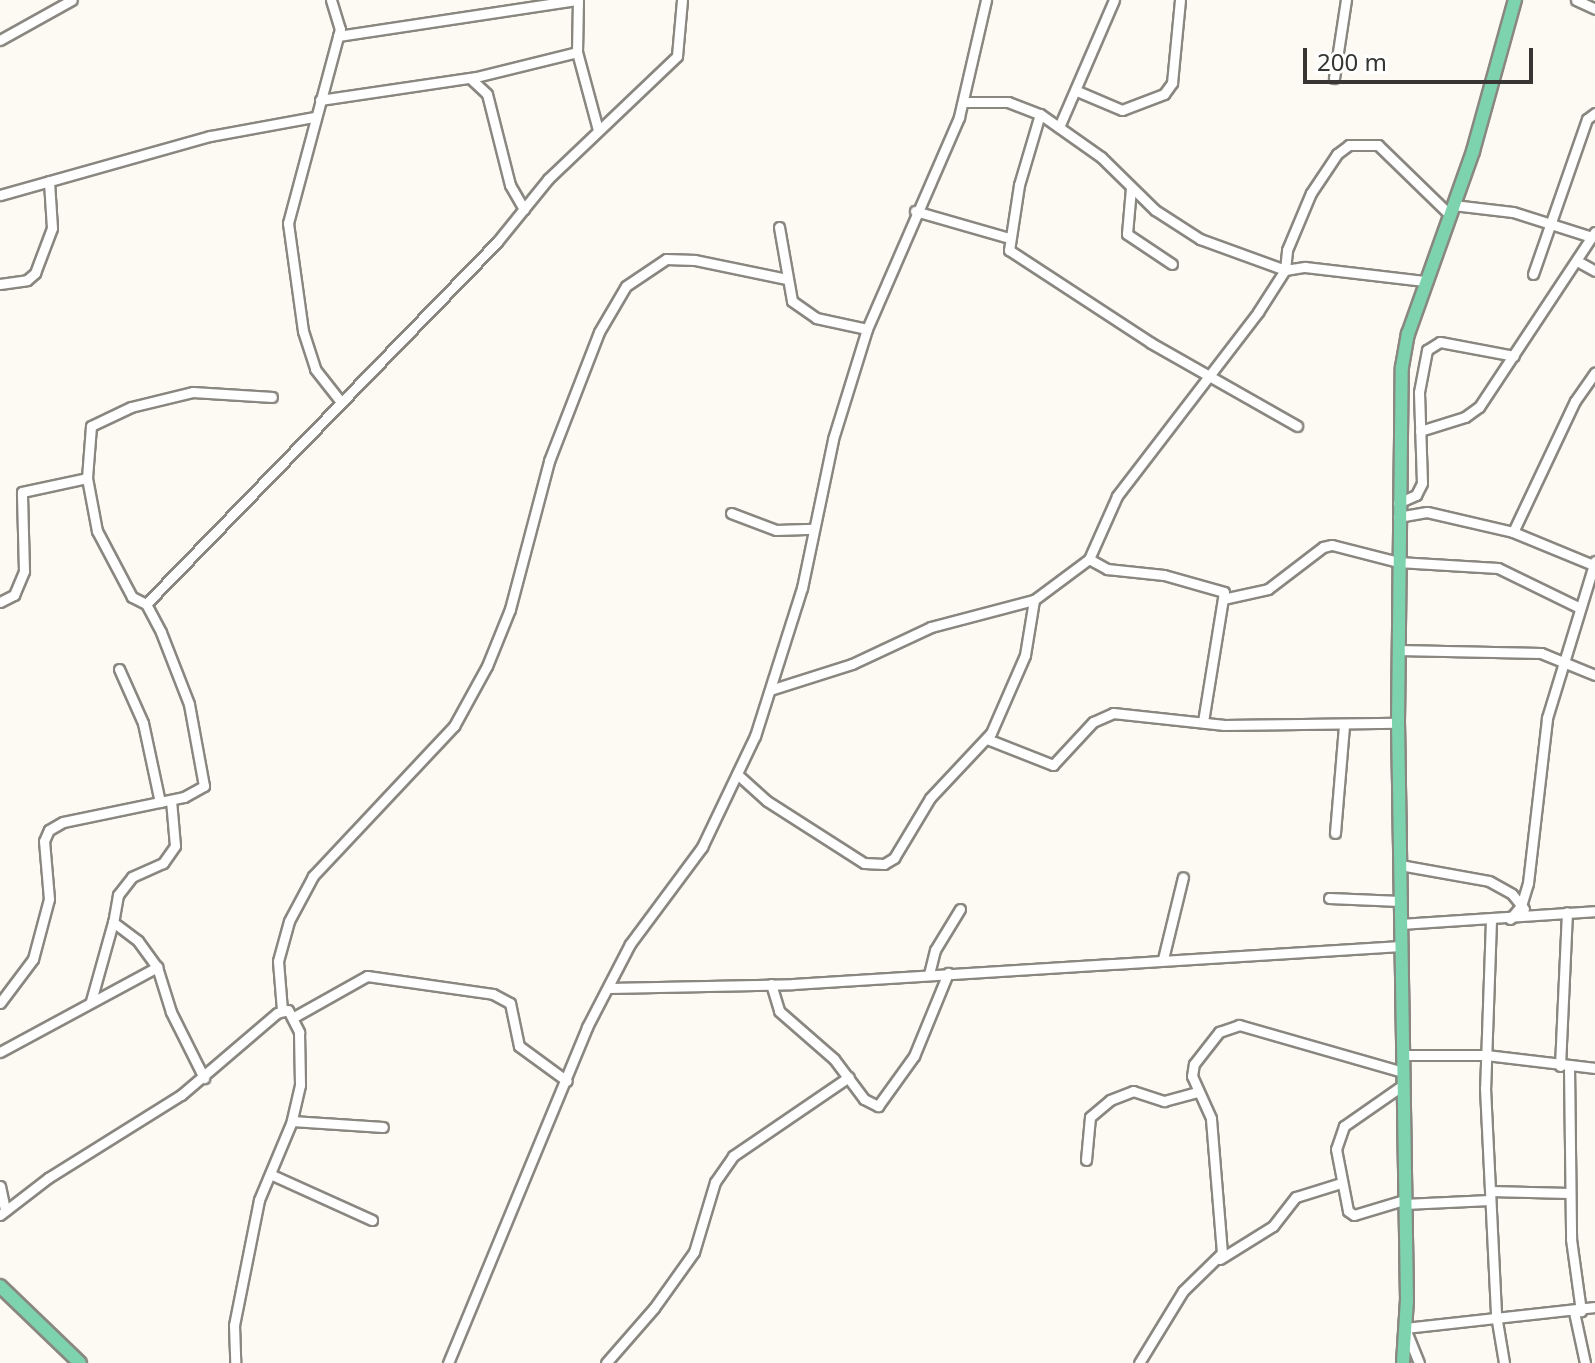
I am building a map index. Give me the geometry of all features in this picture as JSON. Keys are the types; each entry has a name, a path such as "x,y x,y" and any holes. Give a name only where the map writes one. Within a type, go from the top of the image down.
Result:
{"main road":[{"path":"1403,1363 1403,1055 1398,723 1398,503 1402,367 1424,281 1451,210 1515,0"},
{"path":"0,1286 80,1363"}],"street":[{"path":"0,40 72,0"},
{"path":"331,0 338,36 290,204 290,270 315,369 341,402"},
{"path":"338,36 577,0 577,52 598,130"},
{"path":"146,604 598,130 677,56 682,0"},
{"path":"448,1363 567,1081 630,944 702,847 737,774 770,690 814,529 833,439 867,329 964,102 962,91 986,0"},
{"path":"1059,127 1114,0"},
{"path":"1077,91 1122,110 1164,94 1172,83 1180,0"},
{"path":"1334,78 1346,0"},
{"path":"1576,0 1595,9"},
{"path":"320,100 470,78 577,52"},
{"path":"470,78 487,94 510,185 524,209"},
{"path":"964,102 1008,102 1040,114 1101,157 1131,188 1189,233 1285,270 1305,267 1424,281"},
{"path":"1533,274 1554,224 1587,119 1595,113"},
{"path":"1040,114 1009,238 1009,250 1151,343 1210,373 1297,426"},
{"path":"0,195 210,136 314,117"},
{"path":"770,690 852,664 931,627 1034,600 1089,559 1117,496 1285,270 1291,238 1311,193 1349,145 1378,145 1451,210 1513,212 1594,235 1579,262 1479,407 1465,417 1420,431"},
{"path":"0,284 27,280 35,273 52,228 49,181"},
{"path":"1131,188 1127,234 1172,264"},
{"path":"915,211 1009,238"},
{"path":"779,227 788,296 805,313 867,329"},
{"path":"282,1010 278,961 289,921 313,876 454,726 487,666 510,609 549,461 599,332 626,286 666,259 695,260 787,279"},
{"path":"1579,262 1595,271"},
{"path":"1398,503 1420,491 1423,357 1434,344 1514,356"},
{"path":"1513,532 1575,401 1595,372"},
{"path":"0,1003 33,959 49,899 44,841 49,830 63,822 165,801 201,790 204,780 189,704 146,604 132,597 106,550 87,478 88,433 102,419 193,392 272,397"},
{"path":"0,602 14,595 24,571 22,492 87,478"},
{"path":"1398,517 1427,512 1513,532 1594,563 1591,591 1580,608 1547,718 1521,906 1510,919"},
{"path":"731,513 776,530 814,529"},
{"path":"1223,599 1268,589 1323,547 1360,549 1398,562 1498,568 1580,608"},
{"path":"1089,559 1107,569 1219,588 1223,599 1203,722"},
{"path":"737,774 847,853 864,863 884,864 903,850 930,798 987,739 1025,655 1034,600"},
{"path":"1398,650 1507,649 1565,660 1595,675"},
{"path":"91,1001 118,895 132,877 163,863 175,846 143,723 119,669"},
{"path":"987,739 1053,765 1102,716 1344,726 1398,723"},
{"path":"1335,833 1344,726"},
{"path":"1400,865 1489,881 1529,915"},
{"path":"1163,959 1183,877"},
{"path":"1329,898 1400,901"},
{"path":"929,974 935,950 960,909"},
{"path":"1401,924 1595,911"},
{"path":"1567,912 1565,1066 1569,1193 1577,1311 1585,1363"},
{"path":"1491,920 1486,1055 1490,1195 1496,1315 1504,1363"},
{"path":"113,922 138,941 157,967 171,1012 204,1078"},
{"path":"609,988 771,984 1401,946"},
{"path":"0,1052 64,1021 91,1001 157,967"},
{"path":"771,984 779,1011 849,1077 864,1099 873,1105 883,1103 914,1056 948,973"},
{"path":"294,1017 367,976 493,994 510,1003 519,1046 567,1081"},
{"path":"282,1010 294,1017"},
{"path":"0,1186 3,1212 204,1078 282,1010"},
{"path":"235,1363 234,1325 259,1200 292,1121 300,1085 294,1017"},
{"path":"1217,1261 1222,1253 1215,1144 1211,1118 1198,1092 1194,1064 1219,1032 1239,1025 1403,1079"},
{"path":"1403,1055 1486,1055 1595,1068"},
{"path":"606,1363 694,1252 715,1182 733,1156 849,1077"},
{"path":"1403,1079 1344,1126 1336,1149 1348,1211 1354,1215 1404,1202 1569,1193"},
{"path":"1086,1160 1086,1126 1110,1100 1133,1091 1164,1101 1198,1092"},
{"path":"292,1121 383,1127"},
{"path":"270,1174 372,1220"},
{"path":"1139,1363 1183,1291 1217,1261 1273,1226 1296,1197 1341,1183"},
{"path":"1419,1363 1405,1328 1496,1315 1577,1311 1595,1307"}]}
